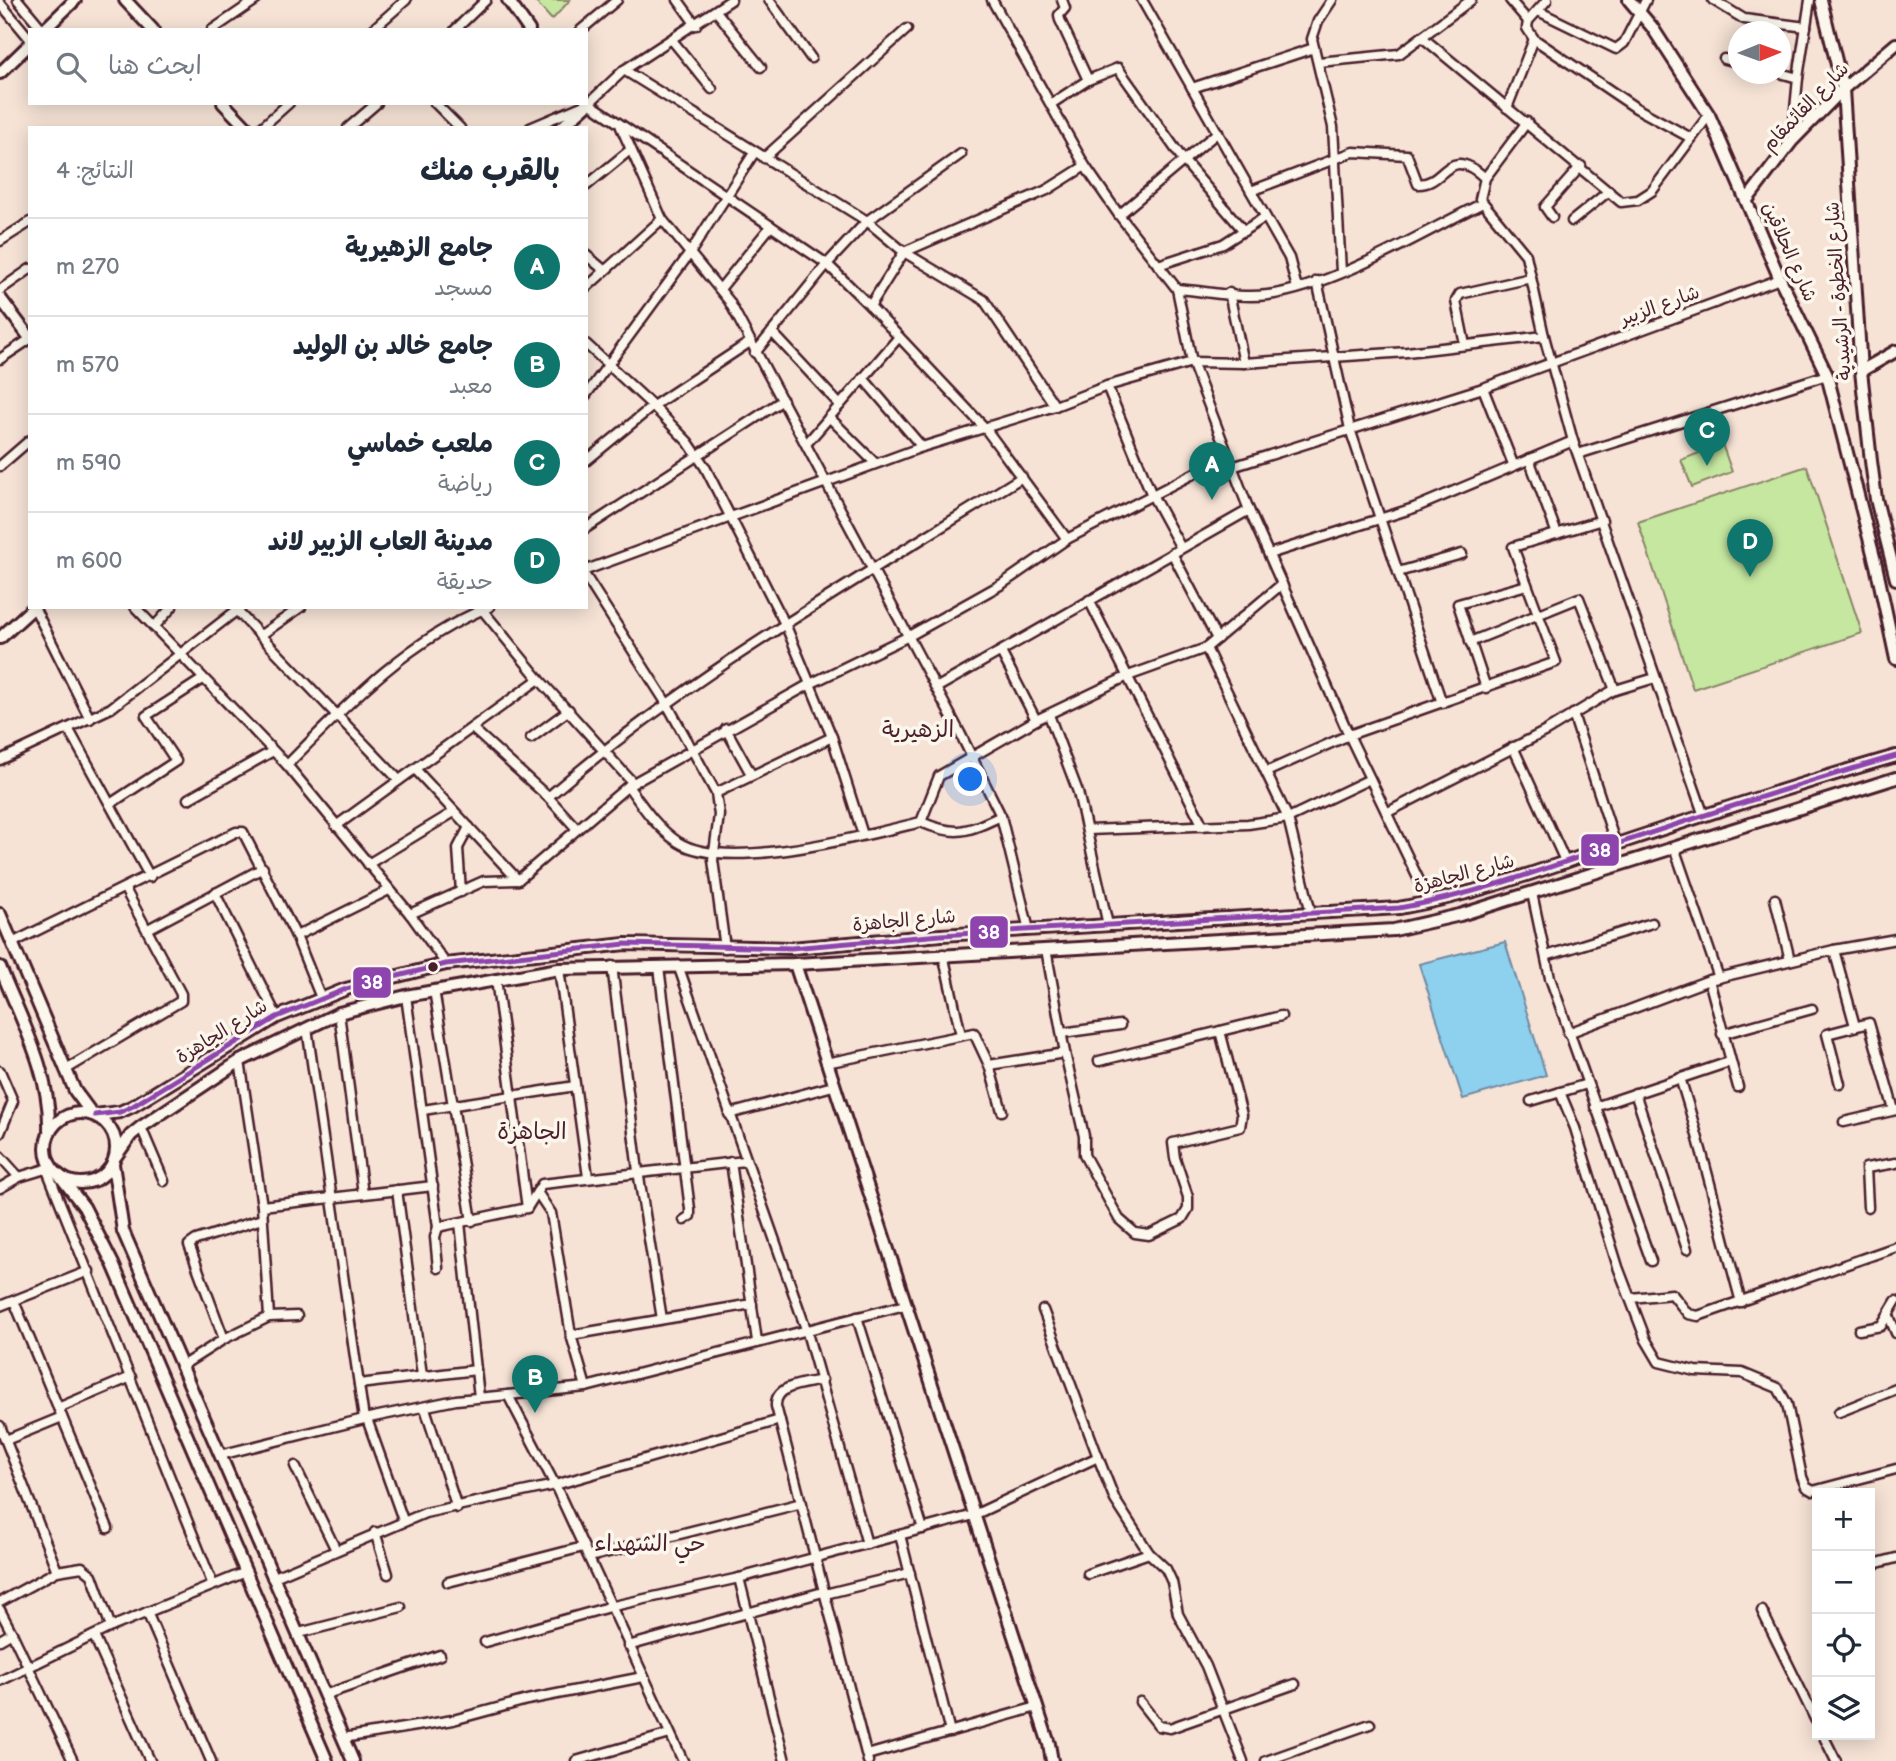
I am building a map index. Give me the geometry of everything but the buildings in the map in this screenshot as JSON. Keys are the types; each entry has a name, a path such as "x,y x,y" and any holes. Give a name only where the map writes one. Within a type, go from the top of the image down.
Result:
{"street":[{"path":"18,0 42,28"},
{"path":"46,28 75,0"},
{"path":"125,0 151,28"},
{"path":"215,28 256,0"},
{"path":"374,28 406,0"},
{"path":"457,28 486,0"},
{"path":"508,0 528,28"},
{"path":"583,28 617,0"},
{"path":"678,0 696,25"},
{"path":"731,0 624,70 588,101 621,127 726,194 827,264 985,428 1066,539"},
{"path":"769,0 811,58"},
{"path":"992,0 1085,166 1119,215 1177,289 1192,362 1232,467 1349,735 1430,903"},
{"path":"1062,0 1065,8 1059,15 1060,20 1088,80"},
{"path":"1142,0 1289,258 1297,288"},
{"path":"1332,0 1313,32 1314,48 1333,127 1341,272"},
{"path":"1319,62 1399,54 1471,0"},
{"path":"1510,0 1528,21"},
{"path":"1547,0 1528,21 1527,28 1534,39 1636,108 1691,138"},
{"name":"شارع الحلاقين","path":"1629,0 1709,115 1780,279 1827,374 1870,541 1896,659"},
{"path":"1538,10 1616,49 1624,43 1646,0"},
{"path":"1713,0 1744,19 1805,27"},
{"path":"1793,141 1798,78 1810,0"},
{"name":"شارع الخطوة - الرشيدية","path":"1821,0 1843,89 1861,371 1876,499 1894,560 1896,579"},
{"path":"0,3 28,39"},
{"path":"716,11 761,67"},
{"path":"764,158 907,29"},
{"path":"1422,37 1581,166 1621,202 1638,200 1652,191 1709,115"},
{"path":"1507,108 1534,39"},
{"path":"672,40 712,89"},
{"path":"0,73 28,44"},
{"name":"شارع القائمقام","path":"1747,200 1793,141 1843,89 1896,44"},
{"path":"1192,88 1314,48"},
{"path":"1724,59 1728,60"},
{"path":"1051,103 1088,80 1118,68 1184,160 1244,231"},
{"path":"624,70 867,221 904,252 984,300 1055,406"},
{"path":"1791,76 1798,78"},
{"path":"225,105 245,126"},
{"path":"263,126 287,105"},
{"path":"350,126 374,105"},
{"path":"437,105 458,126"},
{"path":"534,126 579,105"},
{"path":"563,126 584,105"},
{"path":"1481,204 1485,178 1527,122"},
{"path":"621,127 662,219 720,289 807,443 972,757 1001,816 1029,930"},
{"path":"1119,215 1218,132"},
{"path":"588,184 630,150"},
{"path":"1251,191 1333,157 1353,152 1406,155 1418,184 1423,184 1452,165 1471,166 1485,178"},
{"path":"588,392 690,253 754,153"},
{"path":"755,353 827,264 867,221 961,154"},
{"path":"870,306 904,252 1047,190 1085,166"},
{"path":"1552,216 1545,207 1581,166"},
{"path":"1572,221 1609,191"},
{"path":"1177,289 1267,295 1297,288 1341,272 1481,204"},
{"path":"1481,204 1520,245 1526,255 1550,362 1573,441 1704,816"},
{"path":"1157,265 1223,244 1265,217"},
{"path":"588,286 662,219"},
{"path":"0,241 28,223"},
{"path":"720,289 771,226"},
{"path":"588,257 604,270"},
{"path":"0,290 28,270"},
{"path":"1465,345 1456,300 1460,294 1531,278"},
{"name":"شارع الزبير","path":"1232,467 1483,388 1780,279"},
{"path":"1317,281 1350,429 1442,703"},
{"path":"1229,293 1244,363"},
{"path":"0,298 26,325"},
{"path":"772,332 840,405"},
{"path":"588,569 731,519 875,463 1055,406 1107,386 1192,362 1244,363 1544,336"},
{"path":"807,443 899,337"},
{"path":"0,359 28,340"},
{"path":"588,459 653,405 750,342"},
{"path":"588,346 653,405 697,455 786,625 832,737 863,835"},
{"path":"1861,371 1896,351"},
{"path":"1578,454 1827,374"},
{"path":"863,378 922,447"},
{"path":"1107,386 1151,493 1181,548"},
{"path":"1483,388 1513,464"},
{"path":"588,527 783,400"},
{"path":"829,417 875,463"},
{"path":"1269,554 1381,520 1573,441"},
{"path":"0,466 28,442"},
{"path":"410,914 484,881 518,880 630,785 726,729 909,636 1002,584 1066,539 1151,493 1228,456"},
{"path":"1529,459 1557,534"},
{"path":"548,797 604,749 667,704 786,625 1022,477"},
{"path":"936,688 1250,510"},
{"path":"1266,772 1349,735 1556,662 1513,547 1602,520"},
{"path":"1870,541 1885,536"},
{"path":"1172,553 1217,639"},
{"path":"1398,572 1462,554"},
{"path":"588,580 667,704 716,793 719,815 713,852 715,890 725,948"},
{"path":"920,822 939,776 1035,720 1128,676 1206,648 1282,584"},
{"path":"1486,688 1458,604 1527,585"},
{"path":"1470,642 1579,598 1615,690"},
{"path":"1089,600 1203,826"},
{"path":"0,638 32,609"},
{"path":"35,609 90,719"},
{"path":"137,609 287,765 410,914 446,964"},
{"path":"153,627 170,609"},
{"path":"0,760 69,730 111,708 239,609 399,780"},
{"path":"261,635 298,609"},
{"path":"287,765 338,713 429,635 482,609"},
{"path":"485,609 539,679 604,749 652,821 680,843 713,852 772,850 863,835 920,822 943,831 958,832 1001,816"},
{"path":"1206,648 1288,818 1311,913"},
{"path":"1001,652 1035,720"},
{"path":"1388,812 1573,715 1615,690 1655,678"},
{"path":"110,804 176,761 146,716 203,679"},
{"path":"336,826 539,679"},
{"path":"531,738 569,710"},
{"path":"1049,715 1079,792 1108,925"},
{"path":"1573,715 1616,845"},
{"path":"472,728 548,797 577,830"},
{"path":"726,729 751,774"},
{"path":"69,730 150,877"},
{"path":"716,793 832,737"},
{"path":"1513,747 1566,863"},
{"path":"188,799 273,751"},
{"name":"شارع الجاهزة","path":"94,1114 120,1112 174,1082 277,1017 321,998 346,989 446,964 625,944 790,948 940,935 1399,908 1430,903 1566,863 1800,783 1896,756"},
{"path":"415,769 518,880"},
{"name":"شارع الجاهزة","path":"114,1160 131,1135 141,1127 240,1061 339,1013 433,990 559,969 794,964 1394,930 1424,925 1532,893 1896,778"},
{"path":"1088,830 1203,826 1288,818 1370,779"},
{"path":"1800,783 1808,804"},
{"path":"368,864 454,812"},
{"path":"461,892 458,848 469,827"},
{"path":"12,943 150,877 236,832 243,832 296,936 321,998"},
{"path":"1674,847 1719,978"},
{"path":"148,929 263,868"},
{"path":"65,1070 181,1002 181,994 125,889"},
{"path":"296,936 389,890"},
{"path":"215,893 277,1017"},
{"path":"1532,893 1567,1033 1651,1261"},
{"path":"1775,899 1790,960"},
{"path":"0,914 75,1091 113,1132 123,1231 353,1761"},
{"path":"1546,956 1652,922"},
{"path":"940,935 961,1035"},
{"path":"1567,1033 1709,980 1835,950 1896,939"},
{"path":"1046,948 1065,1053 1084,1136 1084,1155 1119,1219 1135,1233 1149,1235 1182,1219 1188,1209 1188,1197 1173,1143 1240,1127 1242,1115 1220,1031"},
{"path":"1835,950 1854,1026"},
{"path":"537,954 540,972"},
{"path":"794,964 1037,1707 1052,1761"},
{"path":"612,966 638,1171 662,1319"},
{"path":"0,967 43,1075 49,1102 49,1168 213,1585"},
{"path":"659,967 690,1209 690,1216 684,1220"},
{"path":"679,968 745,1161 807,1329 867,1544"},
{"path":"559,969 588,1177"},
{"path":"496,979 527,1208"},
{"path":"1709,980 1729,1062 1738,1087"},
{"path":"346,989 355,1008"},
{"path":"433,990 472,1221"},
{"path":"406,996 424,1110 438,1227 435,1237 438,1268"},
{"path":"1722,1034 1812,1009"},
{"path":"339,1013 363,1194"},
{"path":"1099,1060 1281,1016"},
{"path":"1840,1084 1827,1034 1867,1023 1871,1026 1895,1110 1844,1122"},
{"path":"1062,1033 1120,1025"},
{"path":"307,1028 365,1419 403,1520"},
{"path":"826,1063 974,1033 989,1065 1002,1111"},
{"path":"989,1065 1065,1053"},
{"path":"240,1061 262,1206 269,1317"},
{"path":"1595,1107 1729,1062"},
{"path":"0,1070 13,1101 0,1133"},
{"path":"1680,1078 1705,1154 1718,1218 1741,1302"},
{"path":"174,1082 177,1093 185,1099"},
{"path":"1531,1101 1587,1084"},
{"path":"424,1110 575,1086"},
{"path":"729,1114 833,1086"},
{"path":"1560,1092 1646,1340 1659,1362 1695,1371 1742,1373 1778,1388 1787,1404 1806,1487 1812,1490"},
{"path":"1635,1093 1687,1249"},
{"path":"49,1133 56,1122 67,1115 94,1114"},
{"path":"141,1127 164,1181"},
{"path":"0,1156 19,1177"},
{"path":"49,1168 60,1176 83,1183 95,1181 114,1160"},
{"path":"438,1227 527,1208 542,1184 638,1171 745,1161"},
{"path":"731,1162 757,1341"},
{"path":"1868,1208 1866,1168 1896,1163"},
{"path":"0,1188 19,1177 49,1168"},
{"path":"60,1176 99,1232 327,1761"},
{"path":"262,1206 433,1186"},
{"path":"397,1190 422,1375"},
{"path":"537,1192 551,1213 571,1335 586,1387"},
{"path":"224,1339 189,1245 206,1236 262,1219"},
{"path":"460,1223 479,1397"},
{"path":"1632,1298 1672,1294 1688,1314 1698,1316 1896,1247"},
{"path":"0,1306 89,1271"},
{"path":"14,1301 108,1528"},
{"path":"1859,1330 1881,1326 1896,1301"},
{"path":"571,1335 752,1304"},
{"path":"219,1455 365,1419 479,1397 586,1387 905,1305"},
{"path":"1043,1310 1115,1500 1149,1553 1166,1569 1172,1582 1178,1614 1206,1666 1243,1761"},
{"path":"180,1367 224,1339 269,1317 297,1316"},
{"path":"1889,1316 1896,1333"},
{"path":"857,1317 923,1529"},
{"path":"359,1384 476,1370"},
{"path":"58,1408 131,1377"},
{"path":"822,1380 779,1393 776,1401 868,1758 950,1731 1037,1707"},
{"path":"1839,1412 1896,1389"},
{"path":"508,1395 555,1485 609,1607 683,1761"},
{"path":"425,1408 457,1508"},
{"path":"6,1440 62,1417"},
{"path":"272,1578 403,1520 555,1485 780,1420"},
{"path":"0,1426 57,1571"},
{"path":"485,1642 609,1607 739,1578 974,1515 1098,1457"},
{"path":"295,1466 336,1550"},
{"path":"1843,1488 1896,1469"},
{"path":"589,1558 802,1503"},
{"path":"375,1532 388,1574"},
{"path":"901,1535 950,1731"},
{"path":"448,1582 583,1547"},
{"path":"1088,1574 1149,1553"},
{"path":"1875,1564 1896,1558"},
{"path":"0,1602 57,1571 82,1567 92,1575 111,1627"},
{"path":"0,1681 111,1627 246,1572"},
{"path":"628,1646 824,1593 910,1573"},
{"path":"739,1578 785,1761"},
{"path":"299,1633 401,1607"},
{"path":"0,1610 29,1665 73,1761"},
{"path":"1762,1611 1812,1713"},
{"path":"147,1612 211,1761"},
{"path":"0,1640 12,1633"},
{"path":"94,1636 150,1761"},
{"path":"324,1695 440,1656"},
{"path":"344,1738 453,1720 527,1700 643,1677"},
{"path":"1140,1703 1159,1726 1165,1728 1295,1684"},
{"path":"308,1717 330,1710"},
{"path":"1266,1761 1370,1724"},
{"path":"576,1761 670,1734"},
{"path":"1826,1740 1836,1761"}],"green space":[{"path":"534,0 570,0 552,20"},
{"path":"1722,444 1732,472 1692,487 1681,460"},
{"path":"1807,466 1862,633 1693,689 1638,522"}],"water":[{"path":"1505,942 1546,1075 1463,1099 1419,964"}],"transit line":[{"name":"38","path":"95,1115 120,1112 133,1106 277,1017 346,989 446,964 625,944 791,948 941,935 1399,908 1455,896 1509,880 1896,756"}],"place":[{"name":"ملعب خماسي","path":"1707,466"},
{"name":"جامع الزهيرية","path":"1212,500"},
{"name":"مدينة العاب الزبير لاند","path":"1750,577"},
{"name":"جامع خالد بن الوليد","path":"535,1413"}],"district":[{"name":"الزهيرية","path":"918,730"},
{"name":"الجاهزة","path":"532,1132"},
{"name":"حي الشهداء","path":"650,1544"}]}
